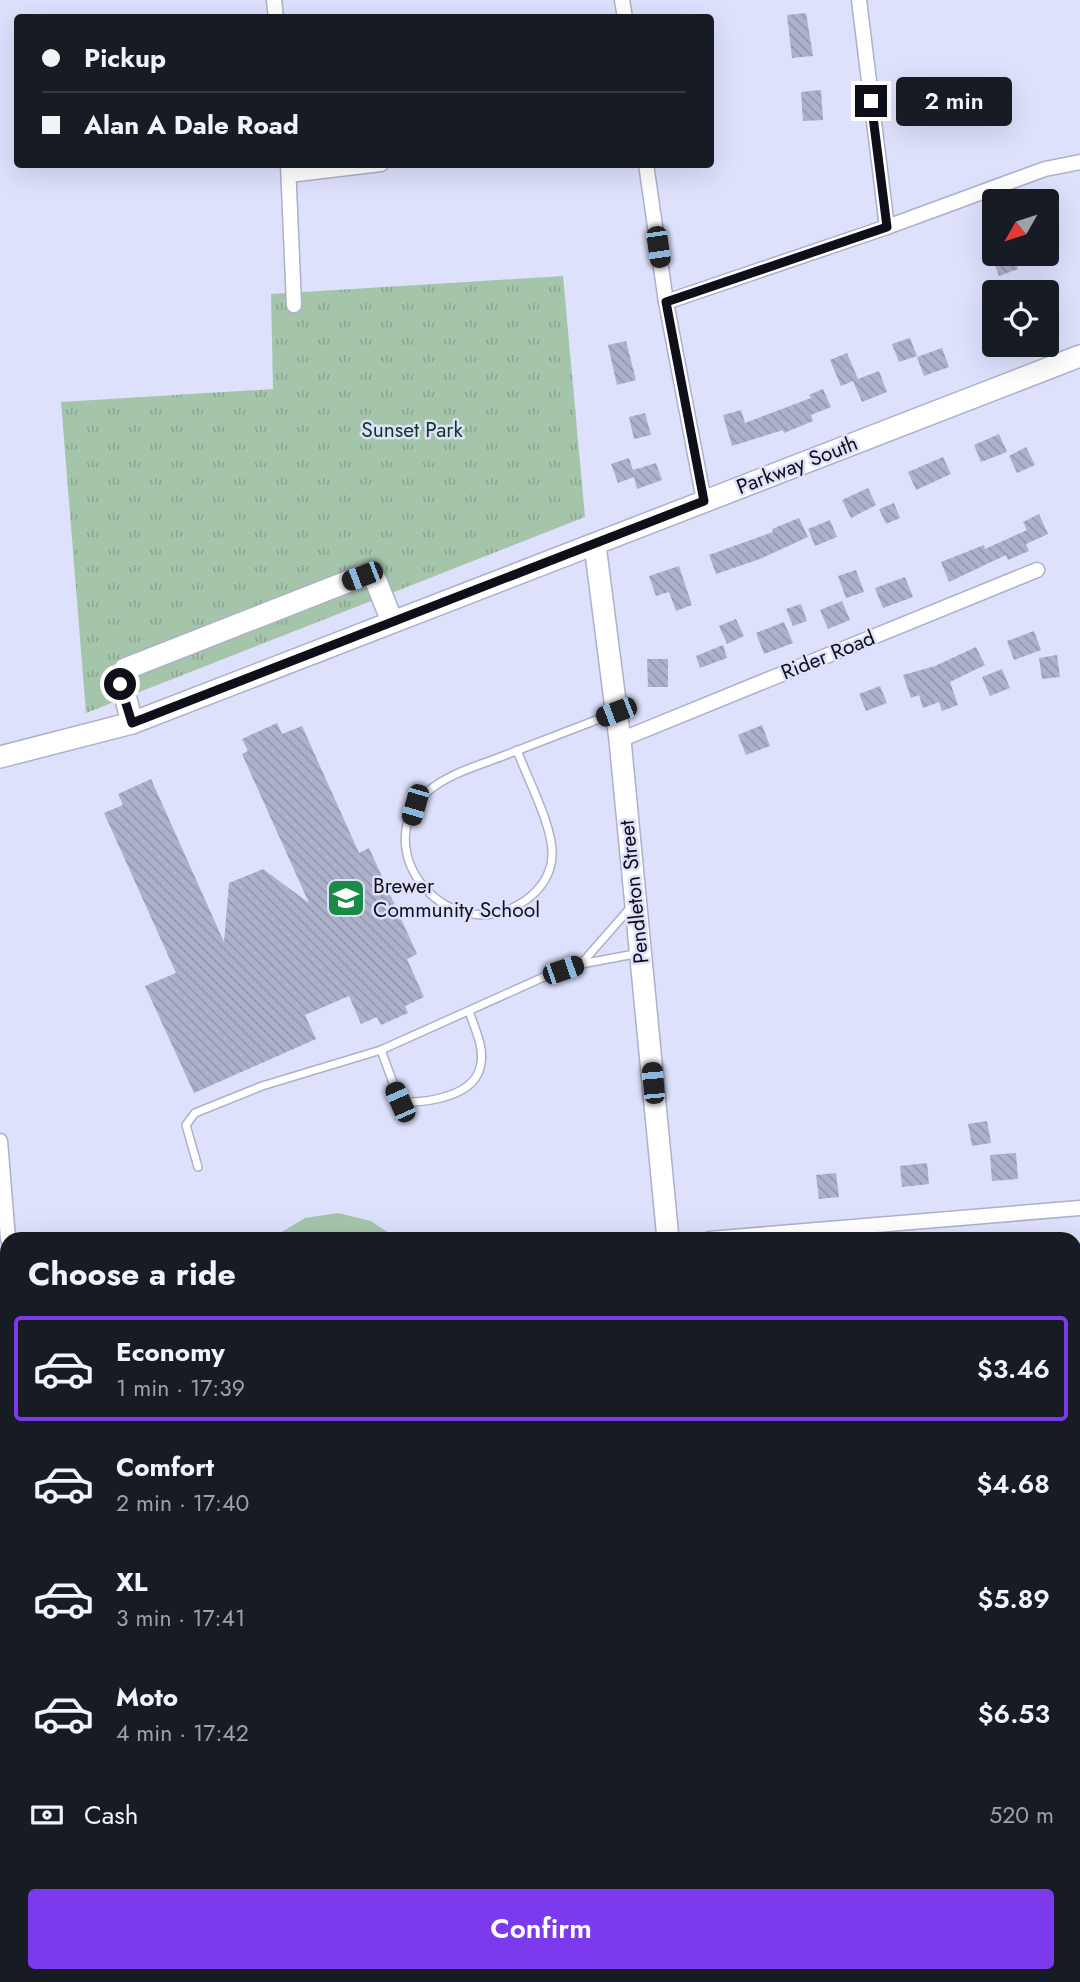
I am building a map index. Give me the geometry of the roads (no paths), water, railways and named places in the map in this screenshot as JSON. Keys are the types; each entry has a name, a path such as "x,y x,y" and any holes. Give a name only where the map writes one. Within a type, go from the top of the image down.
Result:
{"main road":[{"name":"Parkway South","path":"0,757 132,723 1080,356"},
{"name":"Pendleton Street","path":"595,545 620,740 667,1232"},
{"path":"132,723 120,675 125,669 370,575 376,581 392,621"}],"street":[{"path":"859,0 887,227"},
{"path":"666,302 887,227 1045,169 1080,162"},
{"path":"294,305 288,170 319,168"},
{"path":"647,168 666,302 704,501"},
{"name":"Rider Road","path":"620,740 1037,570"},
{"path":"0,1141 7,1232"},
{"path":"871,1232 1080,1212"}],"lane":[{"path":"517,750 550,837 553,853 550,871 541,886 514,908 486,915 464,913 447,907 422,884 406,856 405,844 415,805 438,784 458,773 517,750 616,712"},
{"path":"581,964 635,901"},
{"path":"198,1167 186,1125 195,1112 260,1087 381,1050 581,964 640,953"},
{"path":"381,1050 400,1102 420,1103 444,1097 469,1085 477,1077 482,1058 469,1011"}],"place":[{"name":"Brewer Community School","path":"346,898"}],"park label":[{"name":"Sunset Park","path":"412,430"}]}
